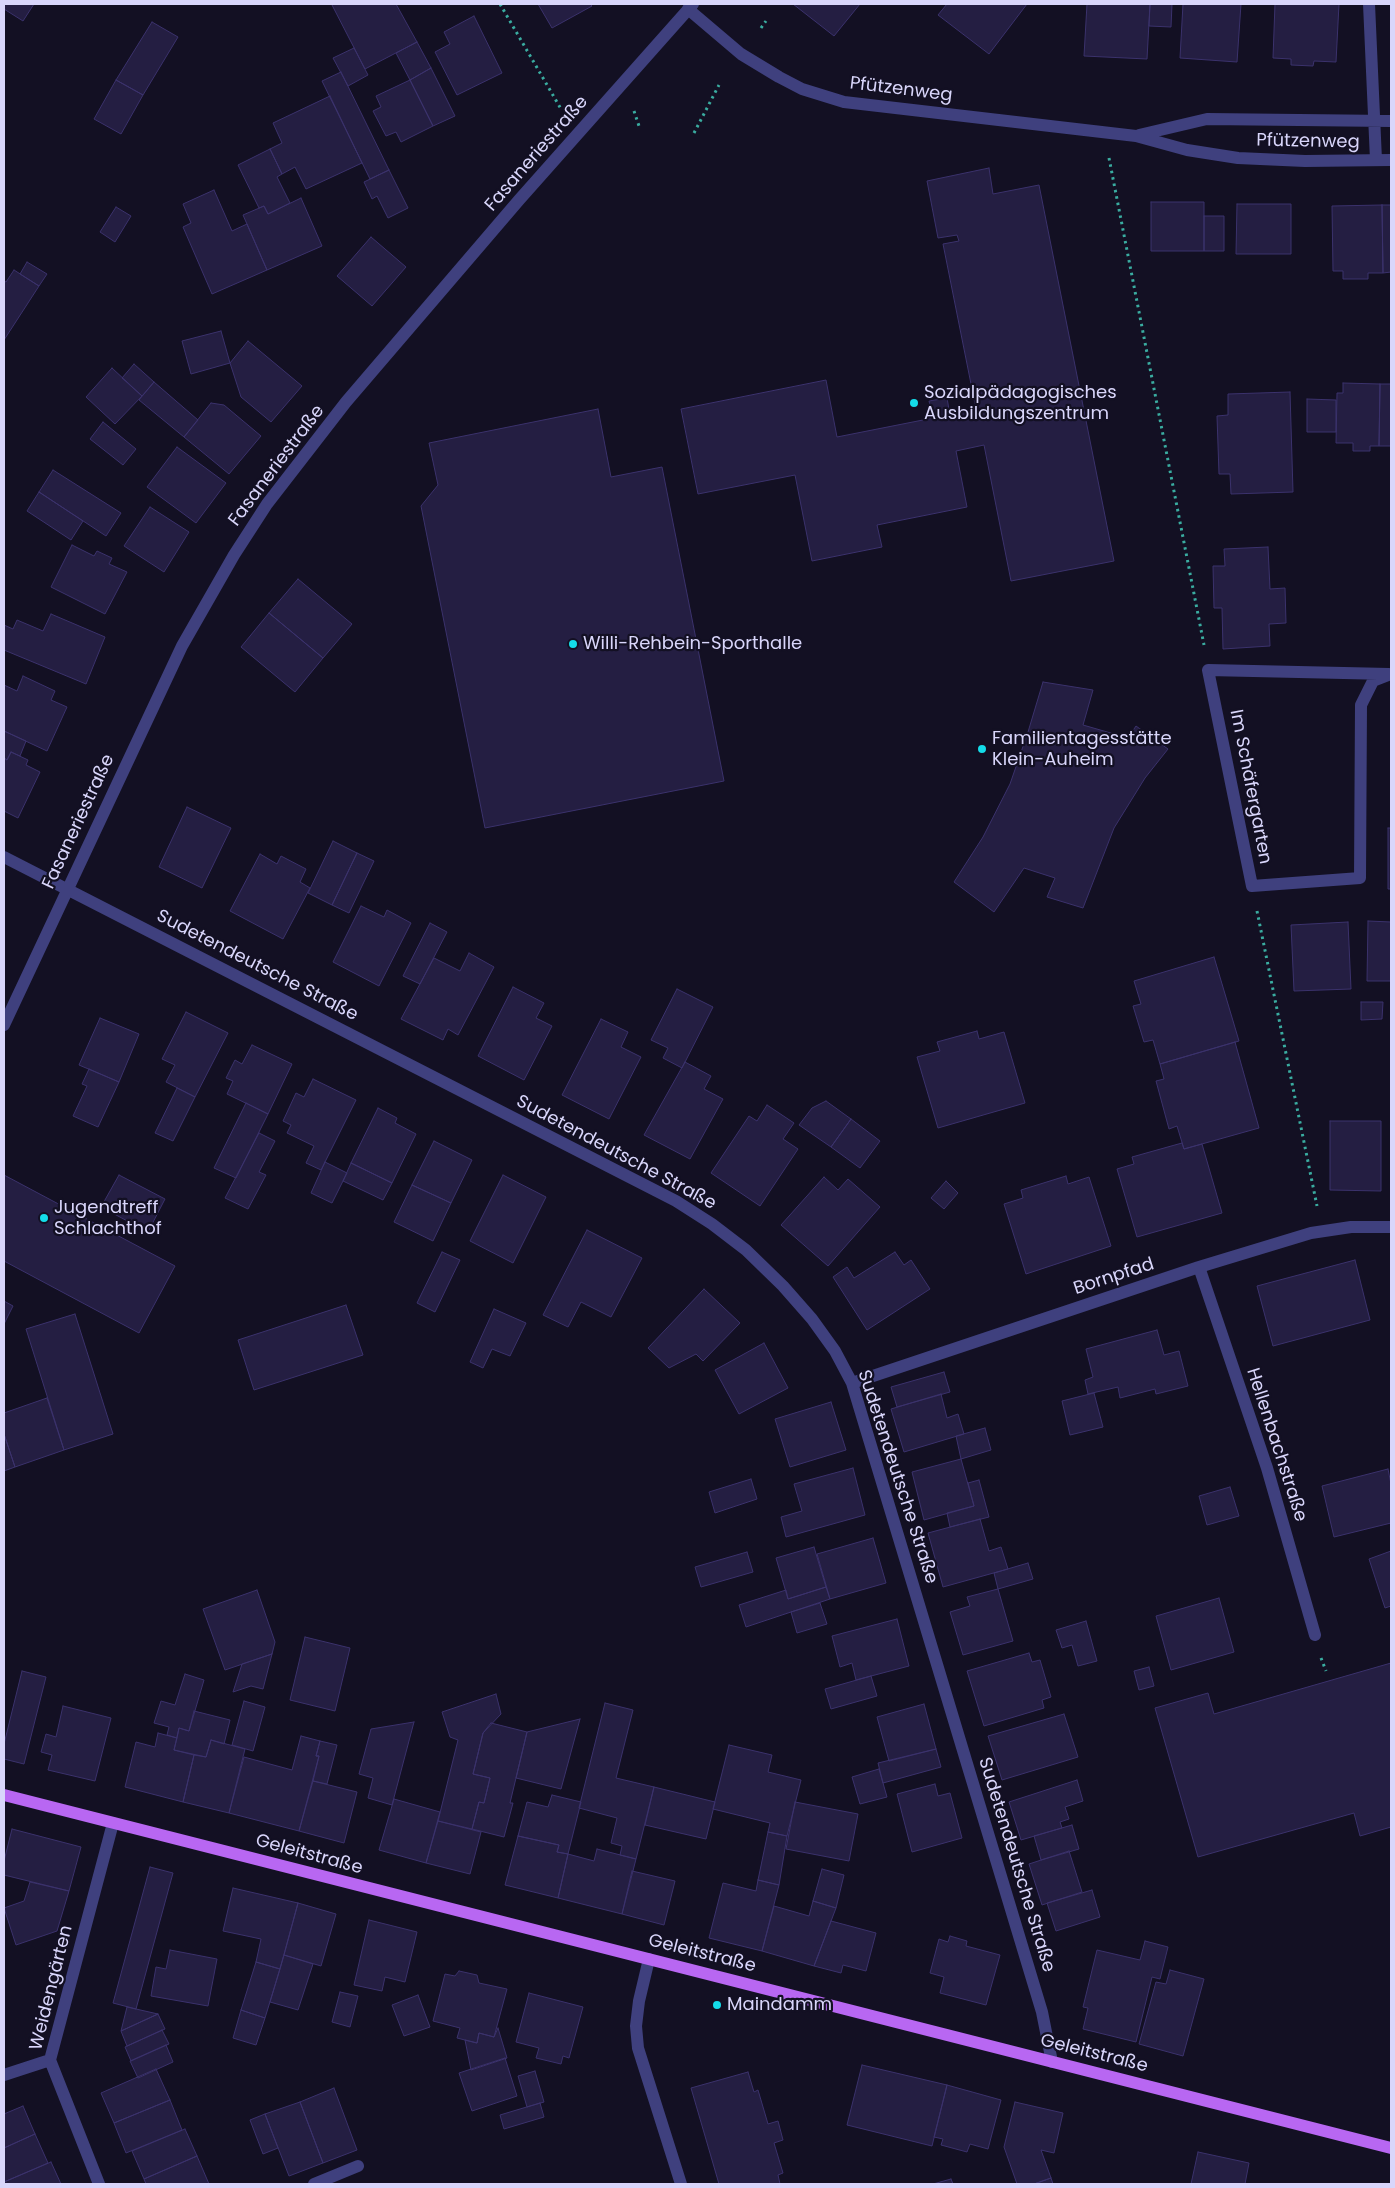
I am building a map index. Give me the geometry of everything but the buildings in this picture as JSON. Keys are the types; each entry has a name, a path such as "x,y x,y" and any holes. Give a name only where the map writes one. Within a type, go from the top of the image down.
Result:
{"main road":[{"name":"Geleitstraße","path":"4,1795 1391,2148"}],"street":[{"path":"1369,4 1376,160"},
{"name":"Pfützenweg","path":"690,7 741,54 802,89 844,102 1104,131 1136,136 1188,150 1238,158 1305,161 1391,160"},
{"name":"Fasaneriestraße","path":"4,1024 182,646 234,555 267,504 346,402 519,200 690,7"},
{"name":"Pfützenweg","path":"1136,136 1207,119 1391,121"},
{"name":"Im Schäfergarten","path":"1208,670 1390,674 1373,681 1360,705 1360,878 1252,886 1208,670"},
{"name":"Sudetendeutsche Straße","path":"4,858 676,1201 712,1224 746,1250 783,1286 812,1319 836,1351 852,1383 1042,2012 1052,2062"},
{"name":"Bornpfad","path":"852,1383 1199,1267 1322,1230 1350,1226 1391,1227"},
{"name":"Hellenbachstraße","path":"1199,1267 1267,1468 1314,1636"},
{"name":"Weidengärten","path":"100,2184 50,2060 113,1824"},
{"path":"649,1959 639,2001 636,2026 638,2048 681,2184"},
{"path":"4,2076 50,2060"},
{"path":"314,2184 358,2166"}],"path":[{"path":"500,4 561,108"},
{"path":"762,28 766,21"},
{"path":"694,133 720,85"},
{"path":"634,110 638,126"},
{"path":"1104,131 1208,670"},
{"path":"1252,886 1322,1230"}],"place":[{"name":"Sozialpädagogisches Ausbildungszentrum","path":"914,403"},
{"name":"Willi-Rehbein-Sporthalle","path":"573,644"},
{"name":"Familientagesstätte Klein-Auheim","path":"982,749"},
{"name":"Jugendtreff Schlachthof","path":"44,1218"},
{"name":"Maindamm","path":"717,2005"}]}
